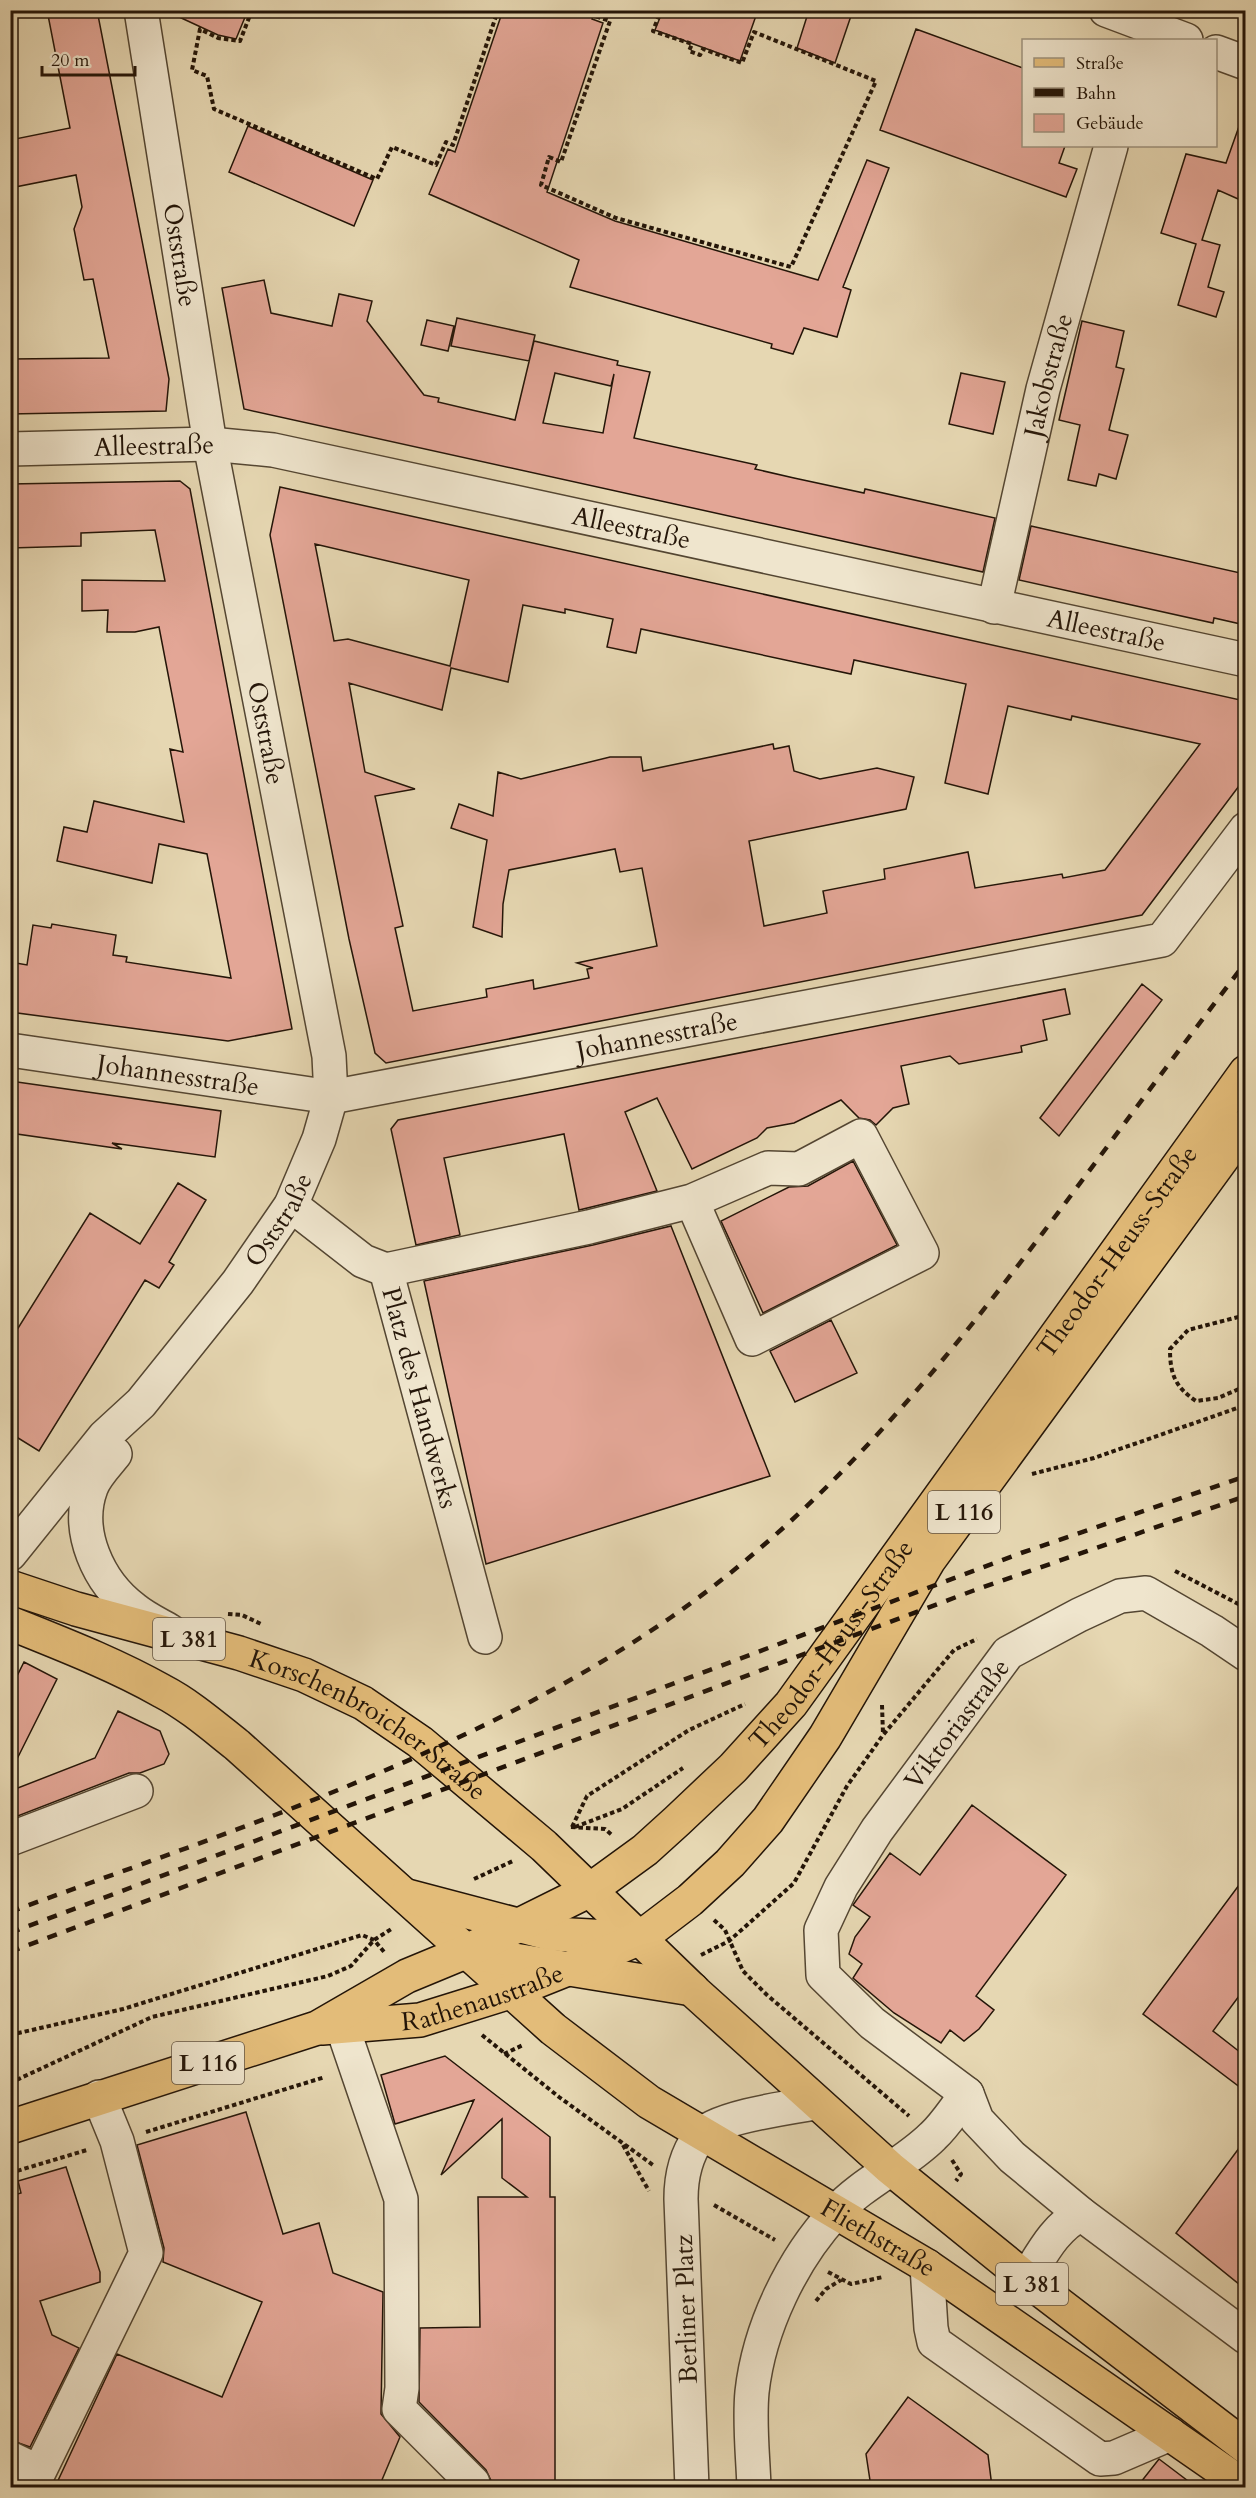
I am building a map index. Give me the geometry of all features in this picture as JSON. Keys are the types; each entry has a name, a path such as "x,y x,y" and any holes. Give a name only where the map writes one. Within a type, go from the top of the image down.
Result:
{"main road":[{"name":"Theodor-Heuss-Straße","path":"590,1890 645,1850 677,1821 733,1768 791,1704 1245,1072"},
{"name":"Theodor-Heuss-Straße","path":"640,1938 690,1900 730,1863 768,1820 825,1737 930,1560 1245,1126"},
{"name":"Korschenbroicher Straße","path":"10,1587 76,1609 239,1653 304,1675 363,1703 420,1742 544,1846 640,1938"},
{"name":"L 381","path":"10,1623 85,1654 163,1691 201,1717 237,1745 510,1992"},
{"name":"Rathenaustraße","path":"330,2028 407,1976 521,1926 590,1890"},
{"path":"401,1894 552,1934 640,1938"},
{"name":"Rathenaustraße","path":"10,2127 99,2097 330,2028 420,2019 510,1992 640,1938"},
{"name":"Fliethstraße","path":"640,1938 815,2103 890,2168 1026,2279 1245,2447"},
{"path":"465,1952 692,1989"},
{"name":"Fliethstraße","path":"510,1992 601,2067 649,2102 700,2135 836,2211 927,2266 1245,2487"}],"street":[{"name":"Oststraße","path":"10,1554 104,1437 141,1402 238,1282 291,1205 318,1138 331,1098 329,1056 210,444 141,10"},
{"path":"1106,10 1150,34 1180,39"},
{"path":"1217,53 1245,63"},
{"name":"Jakobstraße","path":"994,607 1043,389 1111,147"},
{"name":"Alleestraße","path":"10,449 210,444 273,450 1245,660"},
{"name":"Johannesstraße","path":"10,1050 331,1098 1162,940 1245,829"},
{"path":"386,1270 589,1227 692,1201 768,1168 800,1169 861,1136 922,1253 752,1339 692,1201"},
{"name":"Platz des Handwerks","path":"291,1205 363,1261 386,1270 484,1637"},
{"name":"Oststraße","path":"141,1402 120,1446 91,1486 84,1520 90,1548 105,1577 133,1608 176,1635"},
{"name":"Viktoriastraße","path":"967,2094 872,2023 824,1974 821,1930 841,1887 876,1830 1008,1653 1110,1601 1146,1593 1212,1630 1245,1654"},
{"path":"10,1839 136,1791"},
{"path":"330,2028 357,2067 401,2199 402,2388 399,2409 473,2483"},
{"path":"754,2487 752,2392 760,2353 772,2316 803,2256 836,2211 933,2136 967,2094 977,2120 1012,2157 1081,2214 1245,2337"},
{"path":"10,2458 39,2472 129,2300 146,2253 117,2141 99,2097"},
{"path":"700,2135 736,2119 815,2103"},
{"name":"Berliner Platz","path":"692,2487 681,2184 687,2158 700,2135"},
{"path":"1026,2279 1054,2234 1066,2222 1081,2214"},
{"path":"927,2266 934,2342 1100,2459 1114,2458 1170,2434"}],"path":[{"path":"252,10 240,41 218,38 200,29 192,70 207,75 214,109 377,179 392,147 436,165 446,142 453,145 498,10"},
{"path":"597,10 595,15 610,21 561,162 549,157 542,185 616,218 791,267 876,81 754,32 742,63 703,49 700,55 689,51 692,44 653,31 661,10"},
{"path":"1245,1315 1188,1330 1170,1349 1170,1373 1182,1392 1196,1401 1218,1398 1245,1386"},
{"path":"1040,1472 1094,1458 1245,1405"},
{"path":"572,1828 587,1796 689,1730 750,1702"},
{"path":"883,1735 847,1786 794,1883 729,1941 743,1971 767,1995 933,2136"},
{"path":"434,1902 462,1885 544,1846 572,1828 622,1809 686,1766"},
{"path":"10,2035 123,2009 362,1935 374,1940 351,1966 328,1976 152,2017 10,2083"},
{"path":"480,2034 623,2145 681,2184 841,2280 826,2289 812,2306"},
{"path":"10,2173 357,2067"}],"building":[{"path":"47,10 97,10 169,379 166,411 10,414 10,359 109,358 93,279 84,280 74,229 82,207 76,175 10,188 10,140 70,128"},
{"path":"164,10 248,10 236,39 218,35"},
{"path":"503,10 595,10 592,19 603,23 547,192 615,221 818,280 867,160 889,168 843,287 851,290 837,337 804,328 793,354 771,348 772,344 570,287 579,260 429,194 448,149 455,152"},
{"path":"663,10 758,10 740,61 655,30"},
{"path":"809,10 853,10 835,63 797,48"},
{"path":"916,29 1022,68 1022,147 1065,147 1059,163 1077,169 1066,197 880,130"},
{"path":"1242,118 1245,118 1245,202 1218,190 1202,240 1220,245 1208,287 1224,292 1216,317 1178,305 1196,244 1161,233 1186,154 1226,163"},
{"path":"248,126 373,180 354,226 229,172"},
{"path":"264,280 271,313 332,326 339,294 372,301 367,321 424,395 439,398 438,402 515,420 534,341 618,361 617,365 650,372 634,438 757,465 755,469 794,478 864,493 865,489 995,518 983,572 244,409 222,288","holes":["555,373 611,386 614,374 603,433 543,423"]},
{"path":"457,318 535,335 529,361 451,346"},
{"path":"427,320 454,326 448,351 421,345"},
{"path":"1082,321 1124,331 1116,367 1124,369 1109,430 1128,435 1116,479 1099,474 1096,486 1068,480 1080,425 1059,420"},
{"path":"961,373 1005,382 993,434 949,424"},
{"path":"180,481 190,489 292,1029 228,1041 10,1012 10,962 27,965 33,925 51,928 52,924 116,935 113,955 127,957 126,962 231,978 207,854 159,844 152,883 57,861 64,827 87,832 94,801 184,822 170,749 183,752 159,627 135,632 107,632 108,610 82,611 82,580 165,581 155,530 81,533 81,546 10,548 10,484"},
{"path":"280,487 1245,701 1245,778 1142,915 386,1063 375,1053 349,939 270,535","holes":["315,544 469,580 450,666 348,639 334,641","523,605 565,613 565,609 613,619 607,647 636,653 641,629 851,674 854,660 966,684 945,783 988,794 1008,706 1071,720 1072,716 1200,744 1105,870 1063,878 1062,874 975,888 968,852 884,869 885,879 823,891 827,913 764,926 749,841 906,809 914,777 877,768 820,779 794,771 789,746 774,749 773,744 643,771 641,757 610,757 521,779 498,772 493,816 459,804 451,828 487,840 473,927 502,937 503,904 509,870 615,849 620,872 642,868 657,946 577,963 593,968 587,969 589,978 534,989 533,980 486,989 487,997 413,1011 395,928 403,926 375,796 415,789 365,772 349,683 442,710 451,668 508,682"]},
{"path":"1031,526 1245,574 1245,625 1214,618 1213,623 1019,580"},
{"path":"1142,984 1162,1000 1059,1136 1040,1118"},
{"path":"1065,989 1070,1014 1043,1020 1047,1040 1021,1046 1022,1052 959,1064 950,1056 901,1066 909,1104 893,1108 876,1125 870,1120 859,1118 841,1100 794,1123 767,1128 757,1138 692,1169 657,1098 625,1112 657,1191 579,1210 564,1134 444,1158 460,1235 416,1245 391,1129 398,1120"},
{"path":"10,1081 221,1111 215,1157 112,1143 122,1149 10,1133"},
{"path":"853,1161 897,1245 763,1313 721,1221 789,1187 808,1186"},
{"path":"178,1183 206,1200 169,1262 174,1265 159,1288 145,1280 39,1451 10,1433 10,1341 90,1213 140,1244"},
{"path":"671,1226 770,1476 486,1564 424,1281"},
{"path":"831,1320 857,1373 795,1402 770,1351"},
{"path":"24,1662 57,1679 10,1773 10,1690"},
{"path":"118,1711 160,1731 169,1754 164,1764 140,1773 129,1773 10,1819 10,1791 95,1758"},
{"path":"972,1805 1066,1875 976,1996 994,2010 979,2029 964,2041 950,2030 941,2043 894,2013 853,1978 862,1964 849,1954 855,1937 870,1917 853,1905 890,1853 920,1875"},
{"path":"1245,1877 1245,1988 1213,2031 1245,2056 1245,2091 1143,2014"},
{"path":"445,2056 550,2137 550,2197 555,2197 555,2487 494,2487 486,2470 419,2402 420,2328 480,2327 478,2197 527,2197 502,2178 502,2119 441,2175 474,2100 395,2124 381,2075"},
{"path":"246,2112 283,2234 319,2223 333,2273 383,2292 381,2414 400,2437 379,2487 55,2487 117,2354 222,2397 262,2302 163,2262 164,2248 137,2145"},
{"path":"1245,2140 1245,2289 1176,2233"},
{"path":"66,2167 100,2272 100,2282 40,2301 52,2335 79,2348 30,2447 10,2440 10,2196 21,2193 18,2181"},
{"path":"908,2397 988,2455 992,2487 871,2487 866,2454"},
{"path":"1159,2459 1196,2487 1137,2487"}],"railway":[{"path":"10,1912 265,1819 433,1749 514,1710 593,1667 670,1618 729,1574 838,1476 936,1367 1028,1253 1246,962"},
{"path":"10,1933 1021,1553 1246,1476"},
{"path":"10,1952 975,1590 1246,1496"}]}
